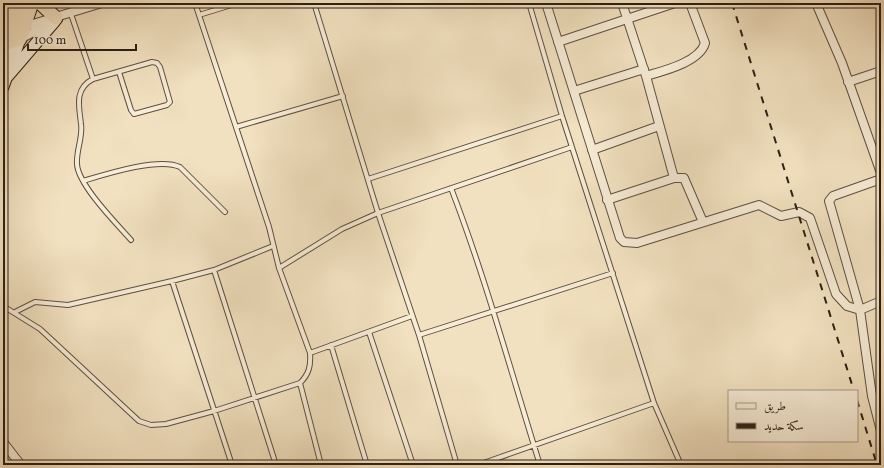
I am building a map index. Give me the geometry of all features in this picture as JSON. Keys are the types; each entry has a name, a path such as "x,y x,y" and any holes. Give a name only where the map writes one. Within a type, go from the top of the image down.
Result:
{"highway":[{"path":"10,34 20,3"},
{"path":"10,34 32,3"},
{"path":"40,3 62,17"}],"main road":[{"path":"5,82 62,17"},
{"path":"3,60 10,34"},
{"path":"5,82 10,34"}],"street":[{"path":"10,34 102,3"},
{"path":"546,3 607,200 620,238 624,242 637,243 759,205 781,216 798,212 810,218 836,294 847,306 860,310 881,301"},
{"path":"622,3 645,73 674,178"},
{"path":"558,42 627,19 666,4 675,3"},
{"path":"574,91 674,67 695,56 703,49 705,43 690,3"},
{"path":"816,3 848,82 881,173"},
{"path":"10,34 62,17"},
{"path":"848,82 881,71"},
{"path":"592,150 659,126"},
{"path":"607,200 674,178 684,178 703,222"},
{"path":"881,178 833,196 829,201 860,310 869,377 879,416 881,431"},
{"path":"3,442 21,465"}],"lane":[{"path":"3,306 15,312 40,329 139,421 151,425 166,424 214,411 300,383 307,376 311,361 310,353 279,268 269,227 195,3"},
{"path":"199,15 238,3"},
{"path":"314,3 378,213 419,335 457,465"},
{"path":"529,3 562,116 654,404 681,465"},
{"path":"62,17 93,79"},
{"path":"119,72 131,110 134,114 167,105 170,102 160,67 157,63 152,62 93,79 86,83 81,89 78,99 82,127 77,163 78,173 92,194 131,240"},
{"path":"236,127 343,96"},
{"path":"368,179 562,116"},
{"path":"279,268 342,229 378,213 572,148"},
{"path":"83,181 139,166 174,164 180,167 224,212"},
{"path":"451,188 474,249 494,309 540,465"},
{"path":"15,312 35,302 68,305 172,281 214,270 273,246"},
{"path":"214,270 276,465"},
{"path":"419,335 494,309 613,273"},
{"path":"172,281 232,465"},
{"path":"310,353 412,316"},
{"path":"370,332 413,465"},
{"path":"331,346 368,465"},
{"path":"300,383 321,465"},
{"path":"478,465 654,404"}],"railway":[{"path":"732,3 854,390"},
{"path":"858,403 877,465"}]}
